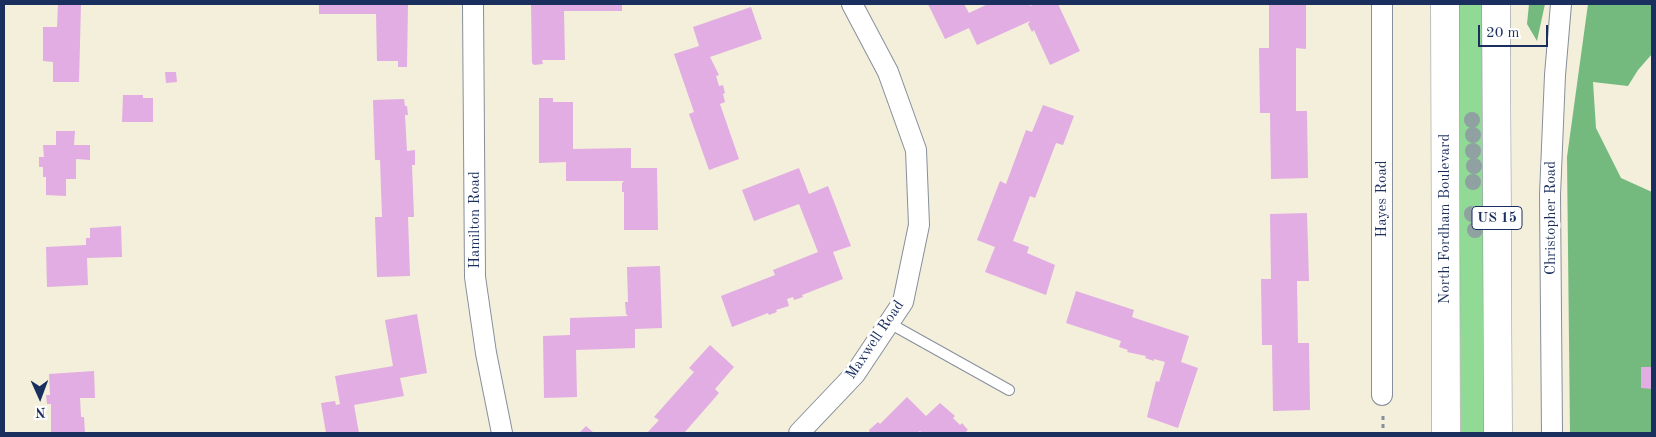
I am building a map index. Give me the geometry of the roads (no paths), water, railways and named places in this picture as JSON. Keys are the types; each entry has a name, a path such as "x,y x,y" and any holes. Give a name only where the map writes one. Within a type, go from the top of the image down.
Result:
{"highway":[{"name":"North Fordham Boulevard","path":"1445,4 1446,433"},
{"name":"US 15","path":"1496,4 1498,433"}],"street":[{"name":"Hamilton Road","path":"473,4 475,277 486,353 502,433"},
{"name":"Maxwell Road","path":"799,433 855,374 903,302 920,225 916,150 888,72 852,4"},
{"name":"Hayes Road","path":"1382,4 1382,395"},
{"name":"Christopher Road","path":"1552,433 1550,195 1555,75 1561,4"}],"lane":[{"path":"889,323 1008,390"}]}
